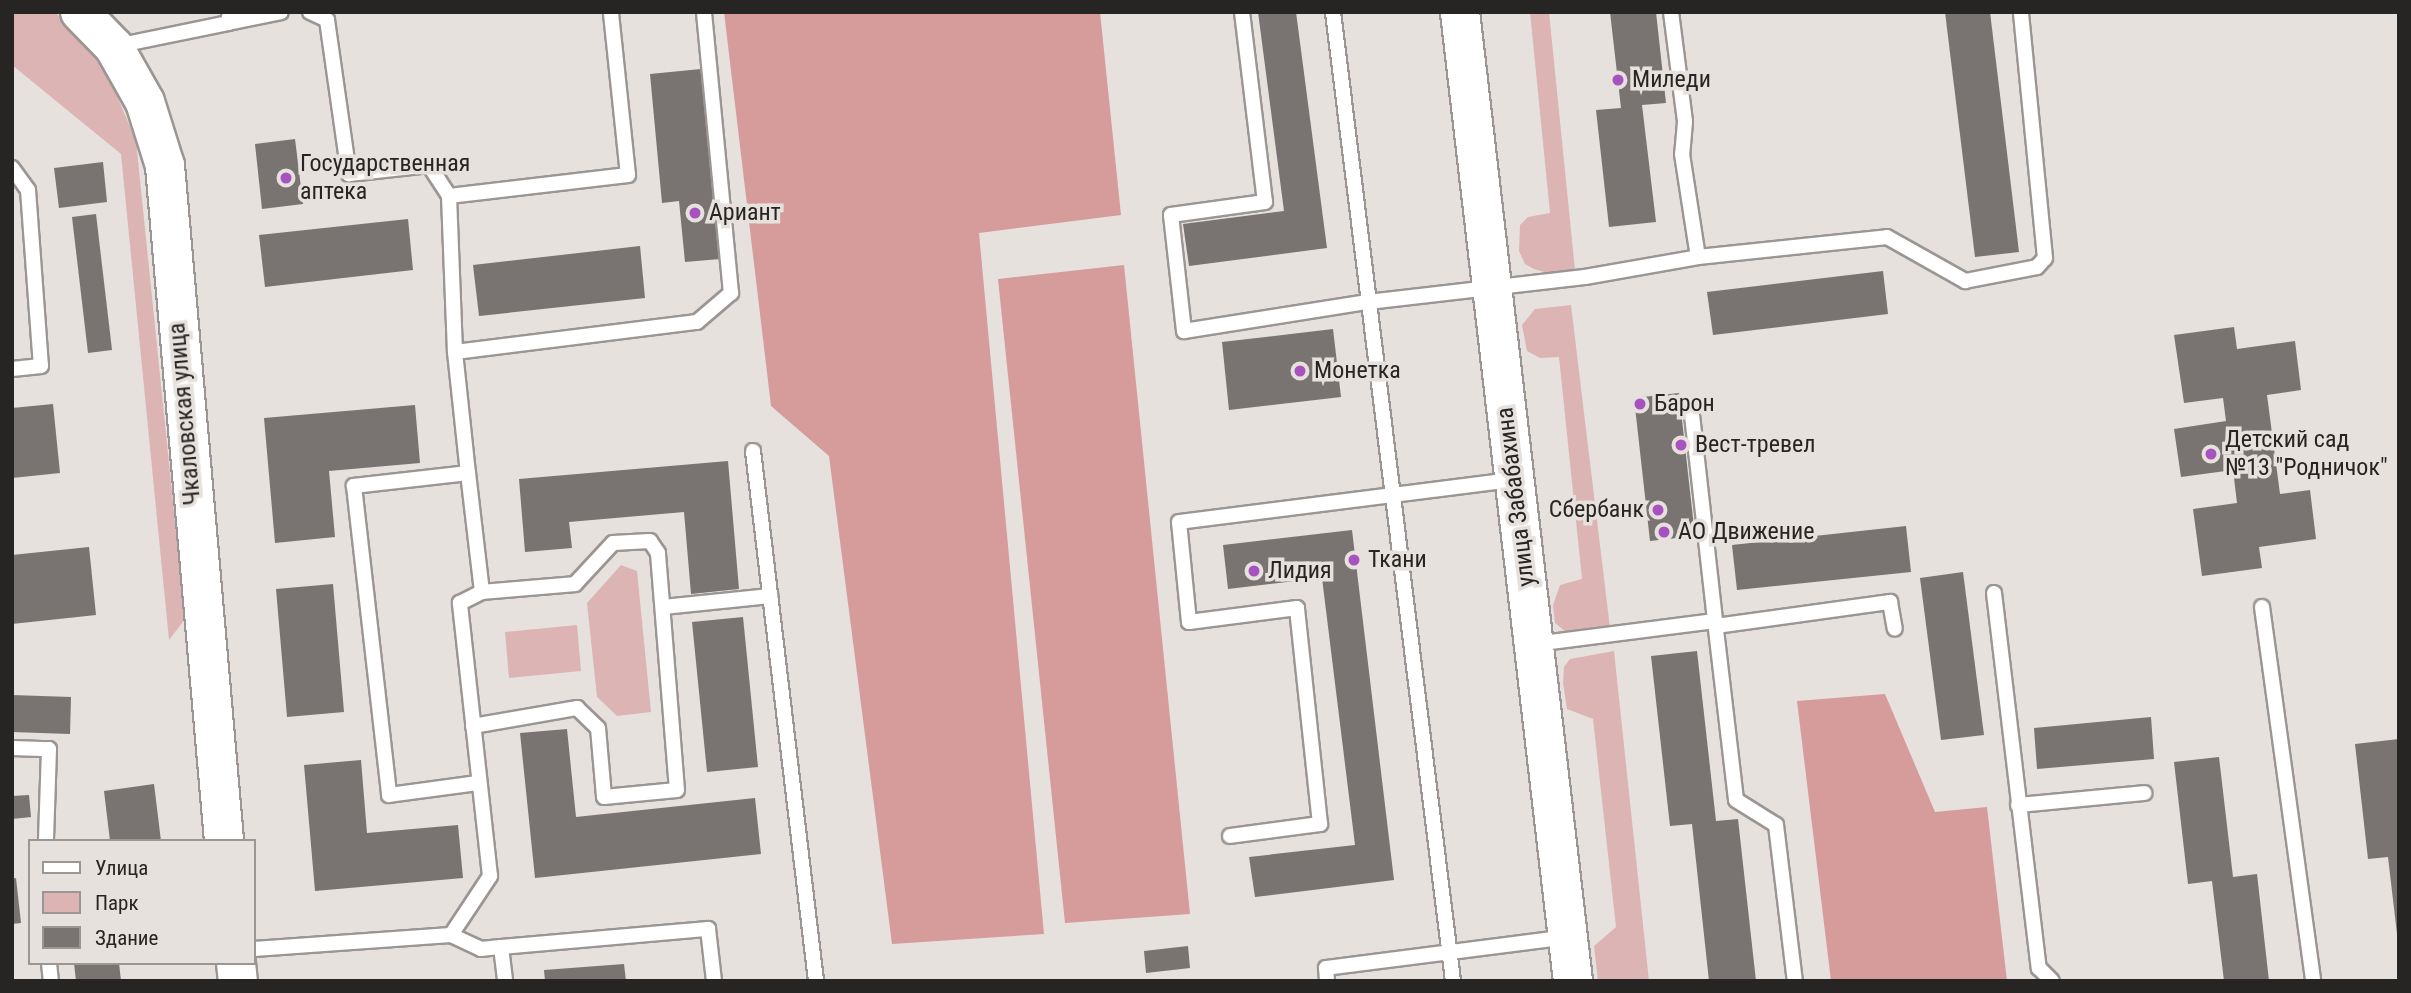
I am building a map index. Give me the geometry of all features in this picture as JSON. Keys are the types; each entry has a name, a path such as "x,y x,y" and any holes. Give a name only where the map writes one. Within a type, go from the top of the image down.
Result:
{"street":[{"name":"Чкаловская улица","path":"80,12 114,47 145,102 165,166 224,839"},
{"name":"улица Забабахина","path":"1460,12 1573,981"}],"lane":[{"path":"114,47 229,17 281,12"},
{"path":"310,12 327,20 349,174 429,165 449,196 454,352 482,592"},
{"path":"449,196 628,175 611,12"},
{"path":"454,352 697,322 731,293 704,12"},
{"path":"1242,12 1265,202 1171,215 1184,331 1368,302 1491,289 1698,257 1887,237 1965,281 2037,267 2045,258 2021,12"},
{"path":"1333,12 1453,981"},
{"path":"1671,12 1685,122 1682,154 1698,257"},
{"path":"12,168 28,190 41,366 12,369"},
{"path":"12,191 28,190"},
{"path":"1691,406 1736,800 1776,825 1795,981"},
{"path":"753,451 816,981"},
{"path":"468,473 354,486 389,795 478,783"},
{"path":"1230,836 1320,824 1297,608 1189,622 1179,522 1513,480"},
{"path":"451,936 490,876 478,783 460,603 482,592 575,583 613,543 650,541 658,553 677,790 604,797 598,728 577,708 473,726"},
{"path":"1994,593 2039,968 2052,981"},
{"path":"663,607 770,596"},
{"path":"1533,644 1890,602 1895,629"},
{"path":"2262,607 2266,659 2284,739 2313,981"},
{"path":"12,748 49,749 46,839"},
{"path":"2018,805 2144,793"},
{"path":"256,949 451,936 481,949 708,929 714,981"},
{"path":"1327,981 1326,968 1568,937"},
{"path":"501,947 505,981"}],"green space":[{"path":"12,12 55,12 80,36 107,72 136,141 185,619 169,640 121,154 12,65"},
{"path":"1530,12 1549,12 1575,270 1548,273 1534,269 1525,264 1519,251 1520,225 1528,217 1550,213"},
{"path":"1571,305 1610,628 1581,632 1566,632 1555,623 1553,605 1560,585 1582,579 1559,357 1540,358 1527,351 1522,325 1535,309"},
{"path":"621,565 637,571 651,712 617,716 597,697 587,603"},
{"path":"577,625 581,671 509,678 505,632"},
{"path":"1614,651 1649,981 1598,981 1594,946 1616,927 1593,719 1567,709 1563,683 1564,667 1570,659"}],"shaded area":[{"path":"724,12 1100,12 1121,215 979,233 1044,934 892,944 829,456 771,406"},
{"path":"1124,265 1190,914 1065,923 998,279"},
{"path":"1885,694 1935,812 1987,807 2007,981 1831,981 1797,701"}],"building":[{"path":"1258,12 1296,12 1327,248 1189,266 1183,224 1284,211"},
{"path":"1610,12 1656,12 1666,103 1642,105 1656,222 1609,227 1596,110 1621,108"},
{"path":"1945,12 1990,12 2019,252 1975,257"},
{"path":"701,69 720,259 685,262 679,201 662,203 650,74"},
{"path":"295,139 303,204 262,209 255,144"},
{"path":"103,162 107,202 59,208 54,168"},
{"path":"96,214 112,350 88,353 72,217"},
{"path":"408,219 413,270 265,287 259,235"},
{"path":"640,246 645,298 479,316 473,265"},
{"path":"1883,271 1888,314 1713,335 1707,292"},
{"path":"2234,327 2237,349 2295,341 2301,390 2267,395 2280,494 2310,490 2316,539 2259,547 2262,568 2202,576 2193,509 2237,503 2233,470 2181,477 2174,429 2226,421 2223,398 2184,403 2174,335"},
{"path":"1333,329 1341,397 1229,410 1222,342"},
{"path":"1679,393 1695,536 1650,541 1634,398"},
{"path":"53,404 60,473 12,478 12,408"},
{"path":"415,405 420,463 329,471 335,537 275,543 264,418"},
{"path":"728,461 739,589 691,594 684,512 569,522 572,548 525,552 519,479"},
{"path":"1906,526 1911,572 1737,590 1732,545"},
{"path":"1352,530 1394,880 1255,897 1249,857 1355,845 1322,578 1228,589 1223,545"},
{"path":"89,547 96,615 12,624 12,555"},
{"path":"1963,572 1984,735 1941,740 1920,578"},
{"path":"333,584 344,712 287,717 276,589"},
{"path":"743,617 758,767 707,772 692,622"},
{"path":"1697,651 1716,821 1738,819 1756,981 1709,981 1692,824 1670,826 1651,656"},
{"path":"12,695 71,697 70,734 12,732"},
{"path":"2151,717 2154,759 2037,769 2034,728"},
{"path":"567,729 576,817 755,798 761,854 535,878 520,733"},
{"path":"2399,739 2397,934 2388,857 2368,859 2355,744"},
{"path":"2219,757 2233,877 2257,874 2269,981 2224,981 2212,881 2188,884 2174,762"},
{"path":"361,760 367,833 458,825 463,878 315,891 304,765"},
{"path":"154,784 161,839 110,839 104,791"},
{"path":"29,795 31,817 12,819 12,796"},
{"path":"16,878 21,923 12,924 12,879"},
{"path":"1188,946 1190,968 1146,973 1144,951"},
{"path":"624,964 626,981 545,981 544,970"},
{"path":"74,965 119,965 121,981 76,981"}],"place":[{"name":"Миледи","path":"1618,80"},
{"name":"Государственная аптека","path":"286,178"},
{"name":"Ариант","path":"695,213"},
{"name":"Монетка","path":"1300,371"},
{"name":"Барон","path":"1640,404"},
{"name":"Вест-тревел","path":"1681,445"},
{"name":"Детский сад №13 \"Родничок\"","path":"2211,454"},
{"name":"Сбербанк","path":"1658,510"},
{"name":"АО Движение","path":"1664,532"},
{"name":"Ткани","path":"1354,560"},
{"name":"Лидия","path":"1254,571"}]}
